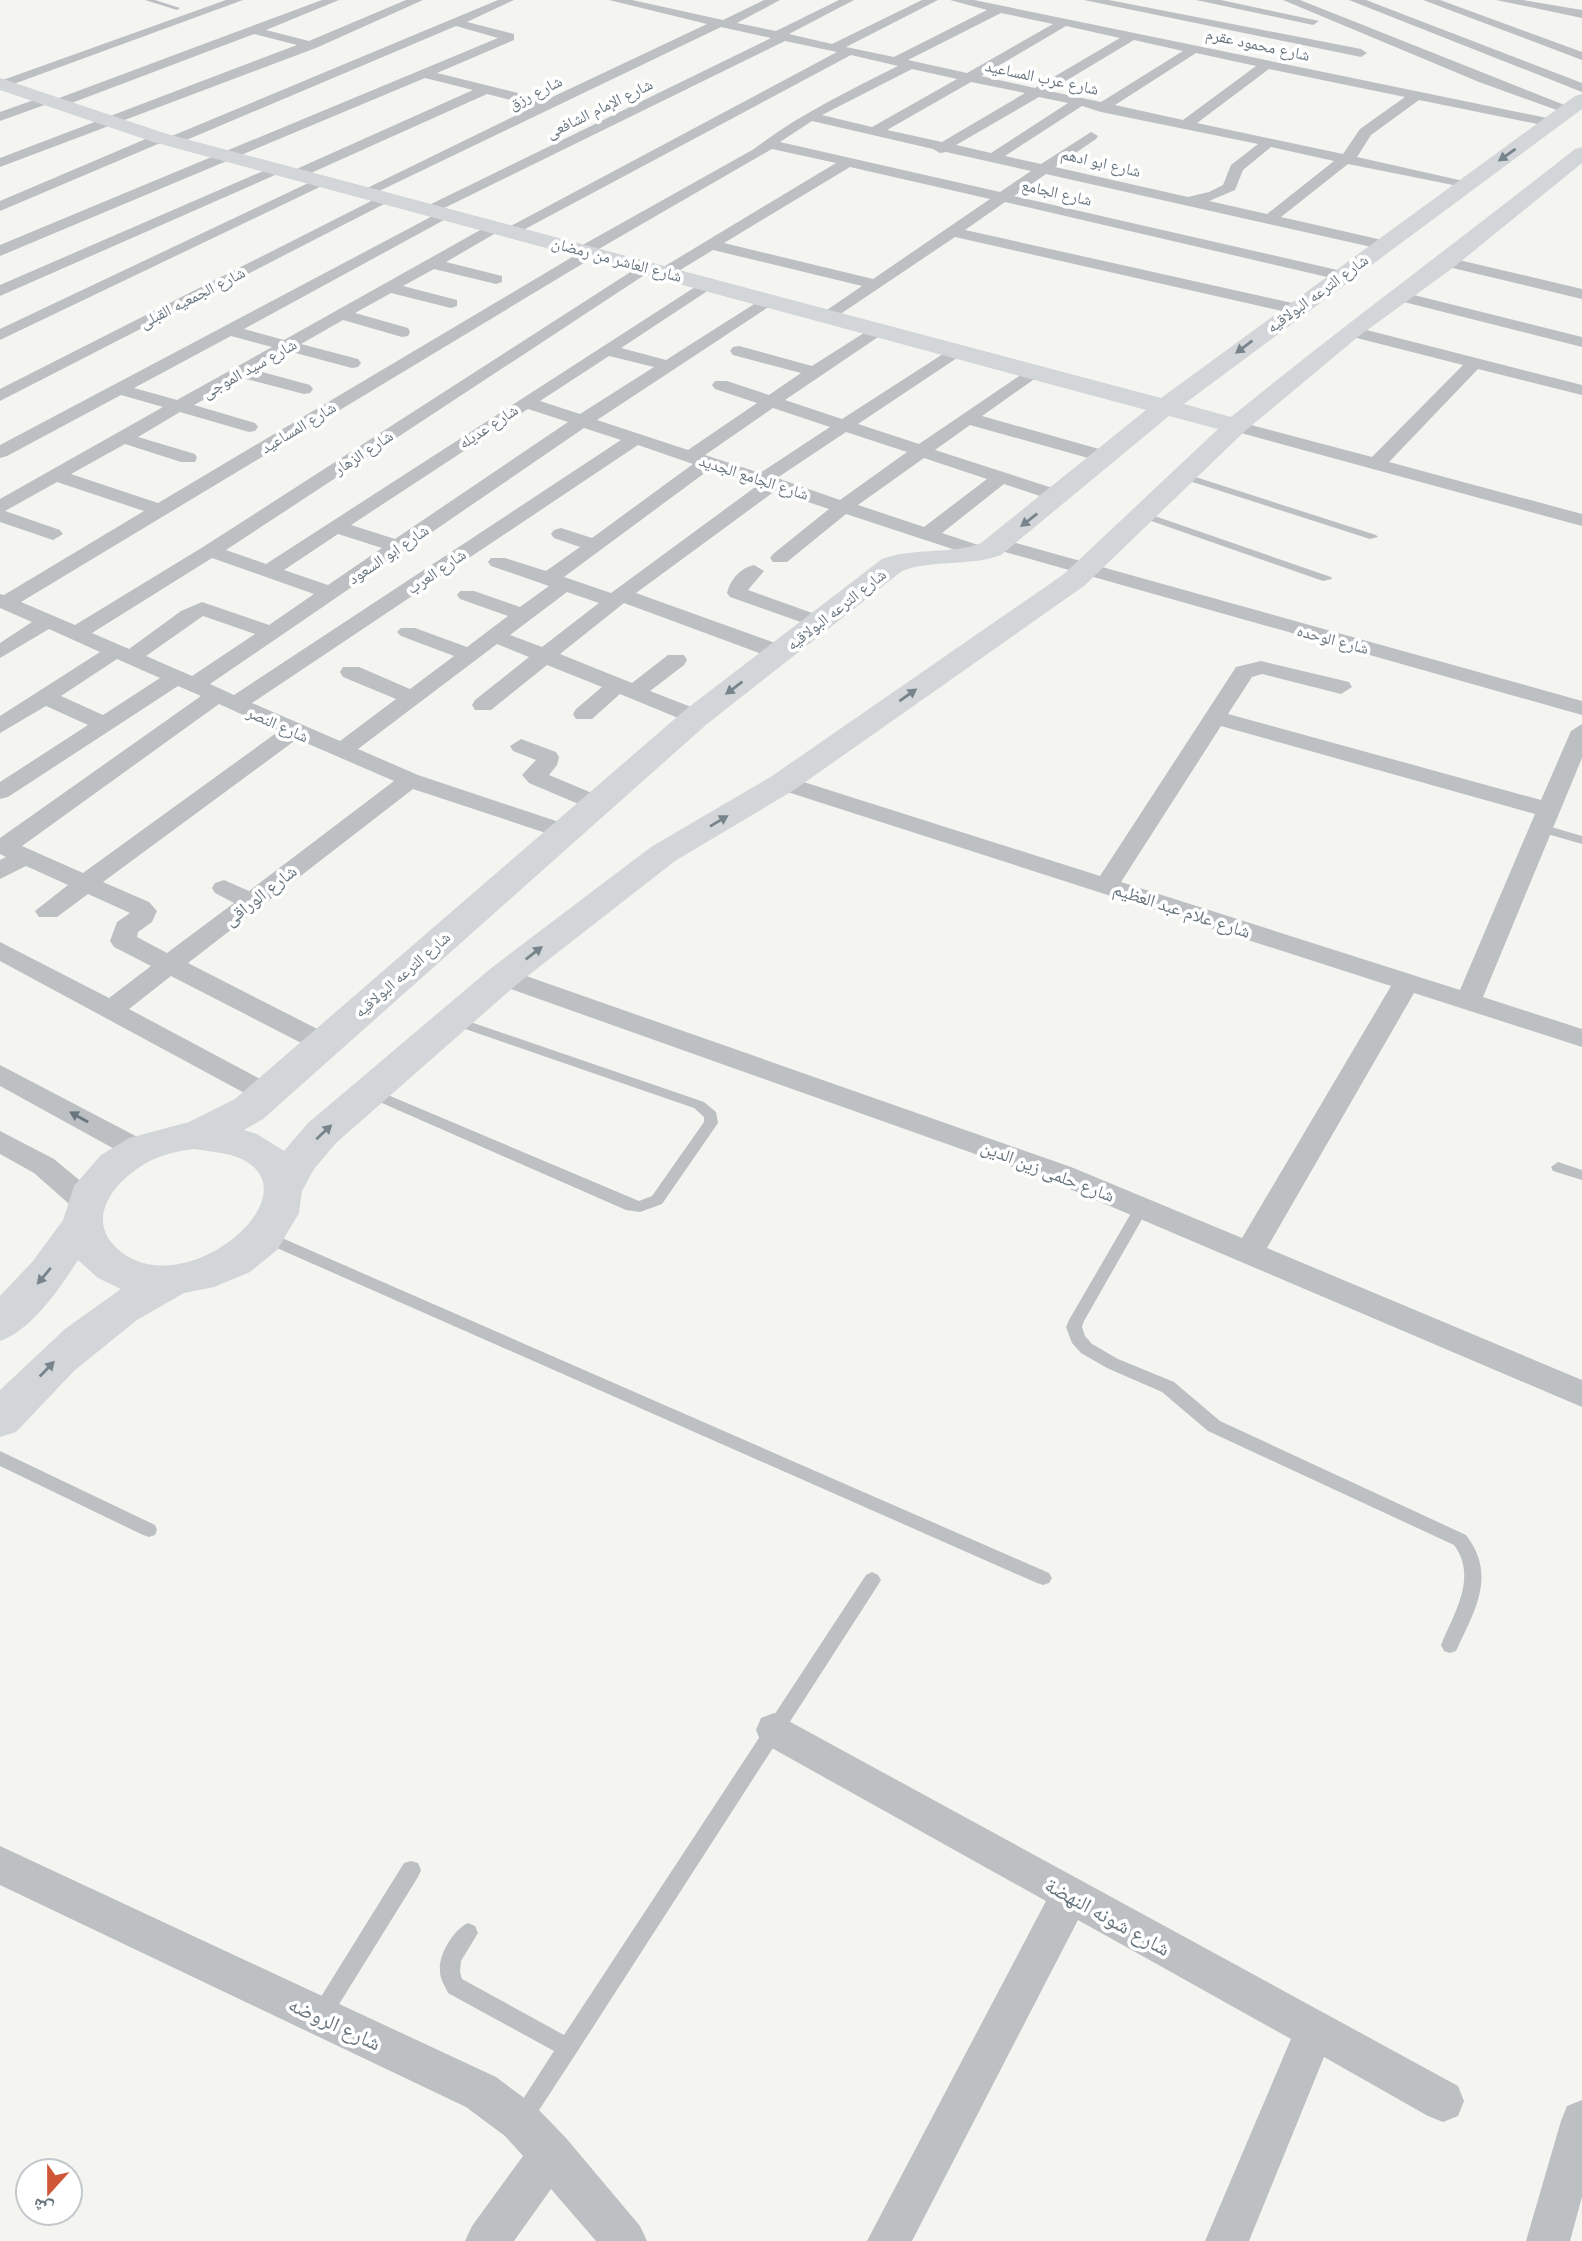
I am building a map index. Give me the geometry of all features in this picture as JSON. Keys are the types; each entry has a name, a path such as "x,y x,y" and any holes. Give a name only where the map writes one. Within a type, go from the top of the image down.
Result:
{"street":[{"path":"1,85 237,0"},
{"path":"0,117 50,102 333,0"},
{"path":"0,163 309,45 417,0"},
{"path":"0,206 508,0"},
{"name":"شارع عرب المساعيد","path":"615,0 1340,161 1493,186"},
{"path":"667,12 690,0"},
{"name":"شارع رزق","path":"375,195 502,127 774,0"},
{"name":"شارع الإمام الشافعى","path":"0,453 229,330 567,142 691,82 849,0"},
{"name":"شارع سيد الموجى","path":"0,507 9,494 57,475 434,264 662,152 755,97 932,0"},
{"name":"شارع محمود عقرم","path":"956,0 1267,64 1346,65 1416,95 1572,105"},
{"path":"1090,0 1134,9 1346,65 1380,35 1451,8"},
{"path":"1099,29 1149,0"},
{"path":"1202,0 1380,35"},
{"path":"1289,0 1484,79 1572,105"},
{"path":"1355,0 1412,22 1572,105"},
{"path":"1429,0 1582,56"},
{"path":"1502,0 1582,14"},
{"path":"1563,0 1582,3"},
{"name":"شارع المساعيد","path":"3,601 160,510 588,251 759,152 766,143 999,9"},
{"path":"1486,21 1506,15 1532,22"},
{"path":"0,251 510,37 454,22"},
{"path":"875,131 1065,22"},
{"path":"253,30 548,105"},
{"path":"899,174 1132,36"},
{"path":"1101,108 1194,48"},
{"path":"1184,126 1267,64"},
{"path":"628,67 691,82"},
{"name":"شارع العاشر من رمضان","path":"1,85 107,121 227,156 1236,426"},
{"path":"0,291 486,89"},
{"path":"1270,219 1356,150 1365,132 1416,95"},
{"path":"996,156 1077,103"},
{"name":"شارع الترعه البولاقيه","path":"285,1187 290,1174 309,1147 503,977 663,854 783,783 1085,570 1236,426 1351,331 1446,262 1493,186 1572,105"},
{"name":"شارع ابو ادهم","path":"810,117 996,156 1385,245"},
{"path":"502,127 567,142"},
{"path":"830,316 1003,198 1042,167 1091,136"},
{"name":"شارع الجامع","path":"766,143 1003,198 1154,244 1340,275"},
{"path":"1121,269 1154,244 1195,202 1230,187 1236,168 1266,145"},
{"name":"شارع الترعه البولاقيه","path":"194,1135 230,1121 265,1094 696,717 903,559 990,549 1166,406 1340,275 1385,245 1493,186 1582,153"},
{"name":"شارع الزهار","path":"77,633 656,269 712,245 848,162"},
{"path":"0,335 321,181"},
{"path":"0,188 24,196"},
{"name":"شارع الجمعيه القبلى","path":"0,396 375,195"},
{"path":"953,232 1295,309"},
{"path":"712,245 876,285"},
{"path":"1446,262 1582,295"},
{"path":"434,264 496,279"},
{"name":"شارع عديله","path":"268,571 709,284"},
{"path":"391,288 451,303"},
{"path":"1398,296 1582,342"},
{"name":"شارع ابو السعود","path":"0,792 104,724 271,633 582,421 771,300"},
{"path":"342,316 402,332"},
{"path":"341,751 524,615 595,545 772,401 878,329"},
{"path":"229,330 352,363"},
{"path":"1351,331 1582,390"},
{"path":"607,350 667,365"},
{"path":"483,705 768,481 845,425 957,350"},
{"path":"739,351 816,372"},
{"path":"1378,462 1474,363"},
{"path":"780,558 844,506 1034,371"},
{"path":"241,372 304,389"},
{"path":"721,385 1058,496"},
{"path":"120,389 249,427"},
{"name":"شارع الجامع الجديد","path":"525,402 928,534 990,549"},
{"path":"967,418 1106,457"},
{"path":"1236,426 1378,462 1582,520"},
{"path":"124,438 188,458"},
{"name":"شارع العرب","path":"7,855 226,700 636,438"},
{"path":"57,475 160,510"},
{"path":"928,534 1001,477"},
{"path":"0,516 53,534"},
{"path":"336,527 399,547"},
{"path":"561,534 595,545"},
{"name":"شارع الوحده","path":"990,549 1085,570 1582,708"},
{"path":"210,551 331,593"},
{"path":"498,562 556,582 617,598 781,653"},
{"path":"754,571 736,589 737,593 819,622"},
{"path":"467,595 524,615"},
{"name":"شارع النصر","path":"3,601 293,731 410,780 563,831"},
{"path":"0,726 44,697 202,608 271,633"},
{"path":"0,652 48,621"},
{"path":"408,632 470,655"},
{"path":"495,636 696,717"},
{"path":"584,714 676,660"},
{"path":"1106,886 1244,672 1251,668 1272,669 1341,687"},
{"path":"351,672 413,698"},
{"path":"44,697 104,724"},
{"path":"1215,718 1545,819"},
{"path":"48,911 293,731"},
{"path":"1468,1001 1582,731"},
{"path":"521,746 548,757 546,765 534,775 537,778 596,803"},
{"name":"شارع الوراقى","path":"110,1010 410,780"},
{"name":"شارع علام عبد العظيم","path":"783,783 1582,1038"},
{"path":"7,855 85,884 144,911 143,916 126,928 123,941 323,1043"},
{"path":"224,888 252,902"},
{"path":"0,950 265,1094"},
{"name":"شارع حلمى زين الدين","path":"503,977 1061,1174 1582,1394"},
{"path":"1249,1253 1407,982"},
{"path":"0,1074 139,1150"},
{"path":"0,1324 48,1272 106,1173 139,1150 166,1139 194,1135 228,1136 256,1147 276,1164 285,1187 280,1212 266,1237 248,1253 225,1266 173,1280 128,1304 77,1340 0,1419"},
{"path":"0,1140 44,1166 84,1213 88,1247 108,1267 137,1278 173,1280"},
{"name":"شارع شونه النهضة","path":"774,1730 1443,2101"},
{"name":"شارع الروضه","path":"0,1865 481,2092 520,2121 551,2153 625,2241"},
{"path":"889,2241 1070,1895"},
{"path":"1227,2241 1315,2030"},
{"path":"1548,2241 1576,2170 1582,2121"},
{"path":"487,2241 551,2153"}],"lane":[{"path":"148,0 177,8"},
{"path":"1183,476 1373,537"},
{"path":"1143,515 1327,579"},
{"path":"1545,819 1582,839"},
{"path":"370,1092 631,1206 640,1207 657,1200 709,1129 710,1115 699,1105 453,1020"},
{"path":"1558,1167 1582,1175"},
{"path":"1142,1207 1077,1320 1074,1327 1079,1344 1096,1355 1169,1387 1195,1414 1214,1426 1460,1540 1470,1549 1477,1571 1450,1645"},
{"path":"266,1237 1043,1578"},
{"path":"0,1458 149,1530"},
{"path":"520,2121 872,1580"},
{"path":"320,2016 411,1870"},
{"path":"468,1933 449,1966 449,1976 455,1986 568,2048"}]}
